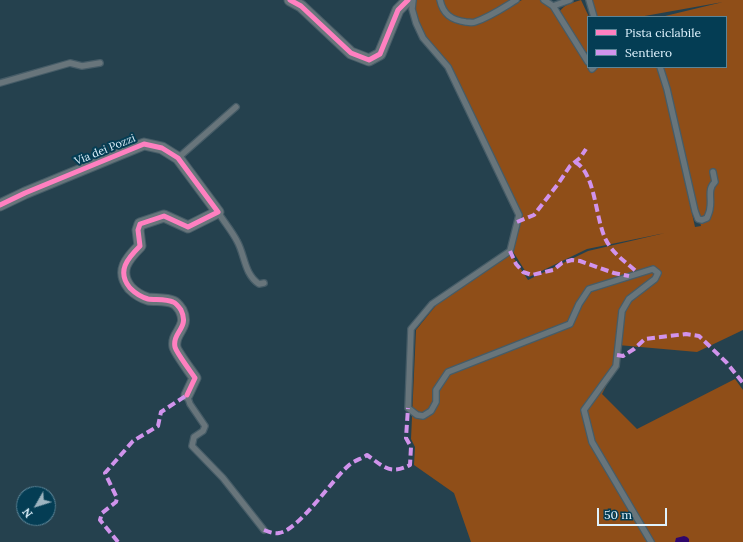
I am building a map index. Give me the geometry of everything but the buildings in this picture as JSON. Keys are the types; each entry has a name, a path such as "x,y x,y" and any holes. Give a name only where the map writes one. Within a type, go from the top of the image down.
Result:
{"street":[{"path":"290,0 301,6 351,53 369,60 380,54 398,10 408,0"},
{"name":"Via dei Pozzi","path":"0,205 25,193 144,144 162,148 178,158 218,212"},
{"path":"187,395 196,378 175,349 174,340 183,327 184,318 179,306 173,302 147,298 136,294 126,282 124,274 126,264 140,246 138,230 140,224 164,216 188,227 218,212"}],"lane":[{"path":"414,0 412,9 416,23 423,38 448,67 519,215 510,251 432,304 411,330 408,408 417,415 423,416 431,411 436,402 436,390 448,372 570,324 579,304 589,289 653,269 658,273 655,279 629,299 622,311 616,366 584,410 592,442 651,542"},
{"path":"440,0 442,8 448,16 457,21 473,23 495,13 516,0"},
{"path":"544,0 553,6 587,60"},
{"path":"553,6 570,0"},
{"path":"589,0 594,16"},
{"path":"0,83 70,63 82,66 100,63"},
{"path":"660,68 668,89 698,219 702,220 707,218 710,209 710,191 714,182 713,172"},
{"path":"178,158 236,106"},
{"name":"Via dei Pozzi","path":"218,212 237,241 249,275 259,284 264,283"},
{"path":"187,395 190,404 205,426 203,431 194,437 192,446 223,478 264,530"}],"shaded area":[{"path":"416,0 437,0 440,9 446,18 456,23 473,25 522,0 540,0 552,7 587,64 587,68 590,68 592,72 596,68 657,68 665,90 695,227 701,226 670,88 663,68 727,68 727,16 665,16 723,2 645,16 596,16 592,0 743,0 743,330 697,352 618,345 616,366 602,394 637,429 735,379 743,390 743,542 471,542 454,493 414,465 415,447 411,439 416,330 437,304 511,254 528,280 588,251 665,233 587,249 529,277 512,250 521,215 450,66 425,37 418,22 415,9","holes":["638,276 591,292 581,306 589,289"]},
{"path":"442,0 511,0 488,14 479,18 471,19 453,16 447,11"},
{"path":"581,0 589,16 587,16 587,52 585,53 560,11 566,5"},
{"path":"684,536 689,539 689,542 675,542 676,538"}],"marked path":[{"path":"517,222 534,215 570,166 580,158 586,149"},
{"path":"575,162 582,168 591,186 602,231 606,240 616,254 638,273"},
{"path":"510,251 516,264 523,272 532,275 553,270 562,263 572,260 629,276"},
{"path":"617,355 623,356 645,339 686,334 699,336 727,363 743,383"},
{"path":"118,542 100,520 102,513 116,502 117,498 105,473 133,441 158,426 161,412 187,395"},
{"path":"264,530 272,533 279,533 287,530 315,504 348,466 367,455 387,468 397,469 410,465 411,447 406,438 408,408"}],"cycle path":[{"path":"290,0 301,6 351,53 369,60 380,54 398,10 408,0"},
{"path":"0,205 25,193 144,144 162,148 178,158 218,212 188,227 164,216 140,224 138,230 140,246 131,255 125,265 124,276 130,288 138,295 148,299 170,301 175,303 181,310 183,321 176,337 175,347 195,378 187,395"}]}
